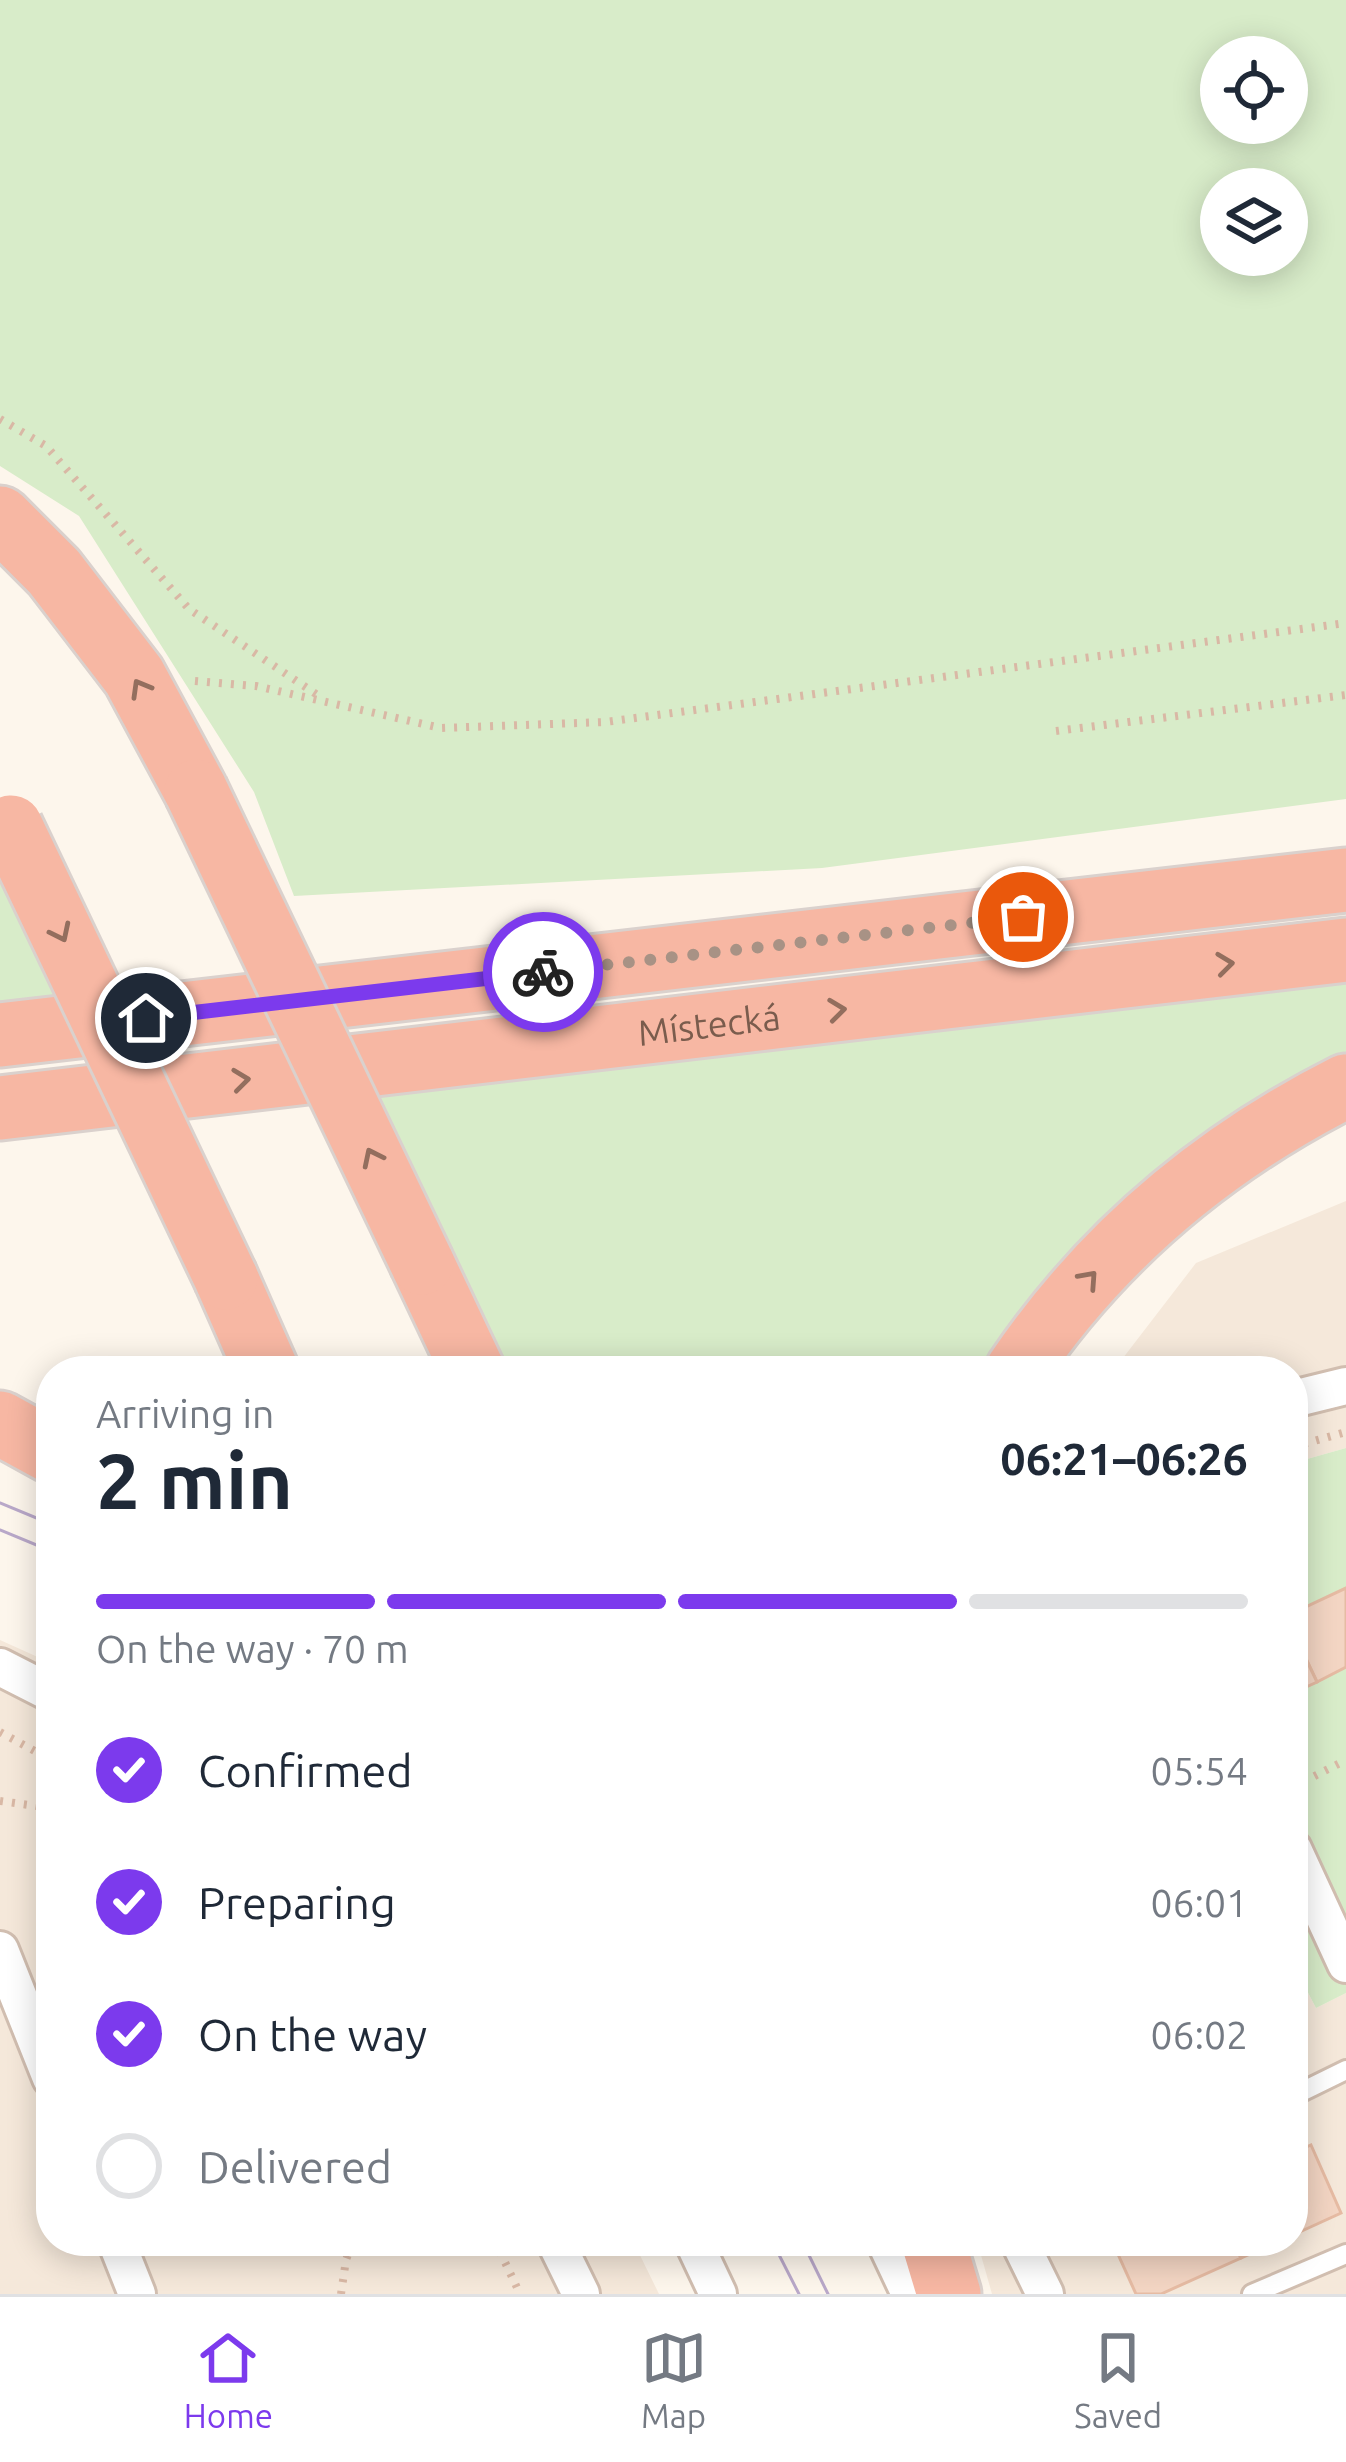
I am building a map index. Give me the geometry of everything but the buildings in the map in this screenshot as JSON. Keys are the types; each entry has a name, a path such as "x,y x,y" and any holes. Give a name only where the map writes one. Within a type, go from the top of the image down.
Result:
{"highway":[{"path":"0,518 54,572 134,676 196,791 466,1356"},
{"path":"5,816 260,1356"},
{"name":"Místecká","path":"0,1035 1346,880"},
{"name":"Místecká","path":"0,1108 1346,950"},
{"path":"1029,1356 1137,1227 1239,1148 1346,1086"},
{"path":"0,1423 36,1443"},
{"path":"938,2256 949,2294"}],"street":[{"path":"1308,1396 1346,1386"},
{"path":"0,1667 36,1686"},
{"path":"1308,1882 1346,1964"},
{"path":"0,1950 36,2040"},
{"path":"122,2256 137,2294"},
{"path":"562,2256 580,2294"},
{"path":"700,2256 718,2294"},
{"path":"892,2256 910,2294"},
{"path":"1027,2256 1046,2294"}],"lane":[{"path":"1308,2089 1346,2070"},
{"path":"1252,2294 1346,2254"}],"path":[{"path":"0,419 46,446 190,610 328,702"},
{"path":"134,676 256,686 441,728 605,722 1346,623"},
{"path":"1056,731 1346,695"},
{"path":"1308,1443 1346,1432"},
{"path":"0,1732 36,1752"},
{"path":"1308,1779 1346,1760"},
{"path":"0,1801 36,1806"},
{"path":"341,2294 347,2256"},
{"path":"502,2256 520,2294"}],"shaded area":[{"path":"1346,1201 1346,1448 1308,1459 1308,1356 1125,1356 1196,1263"},
{"path":"0,1640 36,1656 36,2256 640,2256 659,2294 0,2294"},
{"path":"1308,1993 1316,2008 1346,1993 1346,2294 992,2294 981,2256 1308,2256"}],"green space":[{"path":"0,0 1346,0 1346,799 822,868 294,896 254,792 79,516 0,466"},
{"path":"0,806 100,1024 0,1035"},
{"path":"1346,952 1346,1086 1034,1356 466,1356 332,1075"},
{"path":"1346,1448 1346,1993 1316,2008 1308,1993 1308,1459"}],"tram line":[{"path":"0,1503 36,1518"},
{"path":"0,1530 36,1545"},
{"path":"780,2256 799,2294"},
{"path":"809,2256 828,2294"}],"way so far":[{"path":"543,972 1023,917"}],"route":[{"path":"146,1018 543,972"}]}
